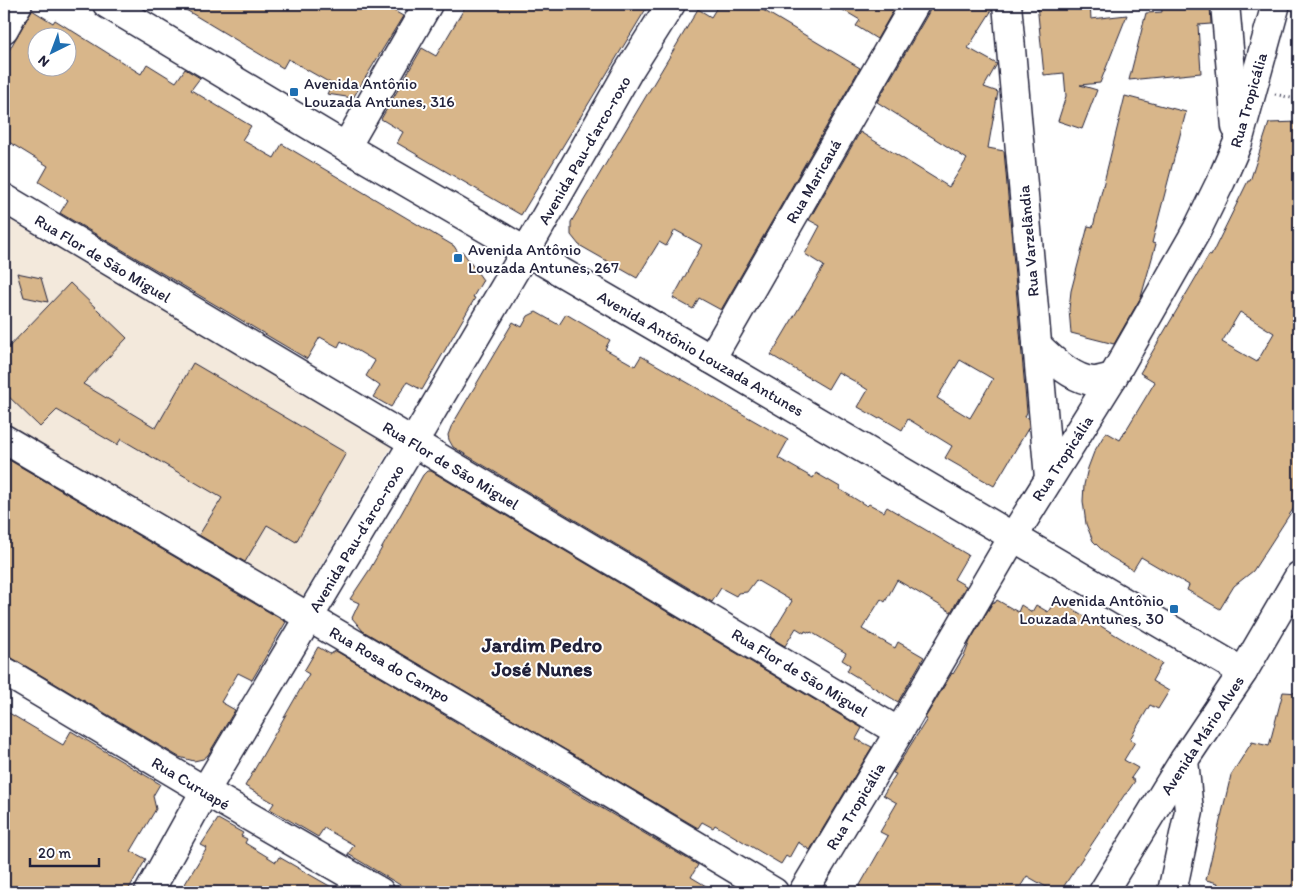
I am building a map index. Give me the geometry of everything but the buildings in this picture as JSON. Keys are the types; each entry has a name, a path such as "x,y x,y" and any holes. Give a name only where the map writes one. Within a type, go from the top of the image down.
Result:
{"street":[{"path":"4,29 18,4"},
{"name":"Avenida Antônio Louzada Antunes","path":"107,4 346,147 711,358 1243,672"},
{"path":"346,147 428,4"},
{"name":"Avenida Pau-d'arco-roxo","path":"149,892 205,791 526,251 628,72 671,4"},
{"name":"Rua Maricauá","path":"711,358 915,4"},
{"name":"Rua Varzelândia","path":"1008,4 1049,478"},
{"path":"1225,4 1238,142"},
{"name":"Rua Tropicália","path":"803,892 1013,537 1113,377 1197,230 1238,142 1276,4"},
{"name":"Rua Flor de São Miguel","path":"4,198 899,732"},
{"path":"1037,345 1052,360 1072,373 1092,381 1113,377"},
{"name":"Rua Rosa do Campo","path":"4,438 588,780 774,892"},
{"name":"Avenida Mário Alves","path":"1104,892 1184,760 1243,672 1299,576"},
{"name":"Rua Curuapé","path":"4,671 205,791 380,892"},
{"path":"1172,892 1189,812 1184,760"}],"shaded area":[{"path":"4,216 392,446 301,599 4,422"}],"place":[{"name":"Avenida Antônio Louzada Antunes, 316","path":"294,92"},
{"name":"Avenida Antônio Louzada Antunes, 267","path":"458,258"},
{"name":"Avenida Antônio Louzada Antunes, 30","path":"1174,609"}],"district":[{"name":"Jardim Pedro José Nunes","path":"542,657"}]}
